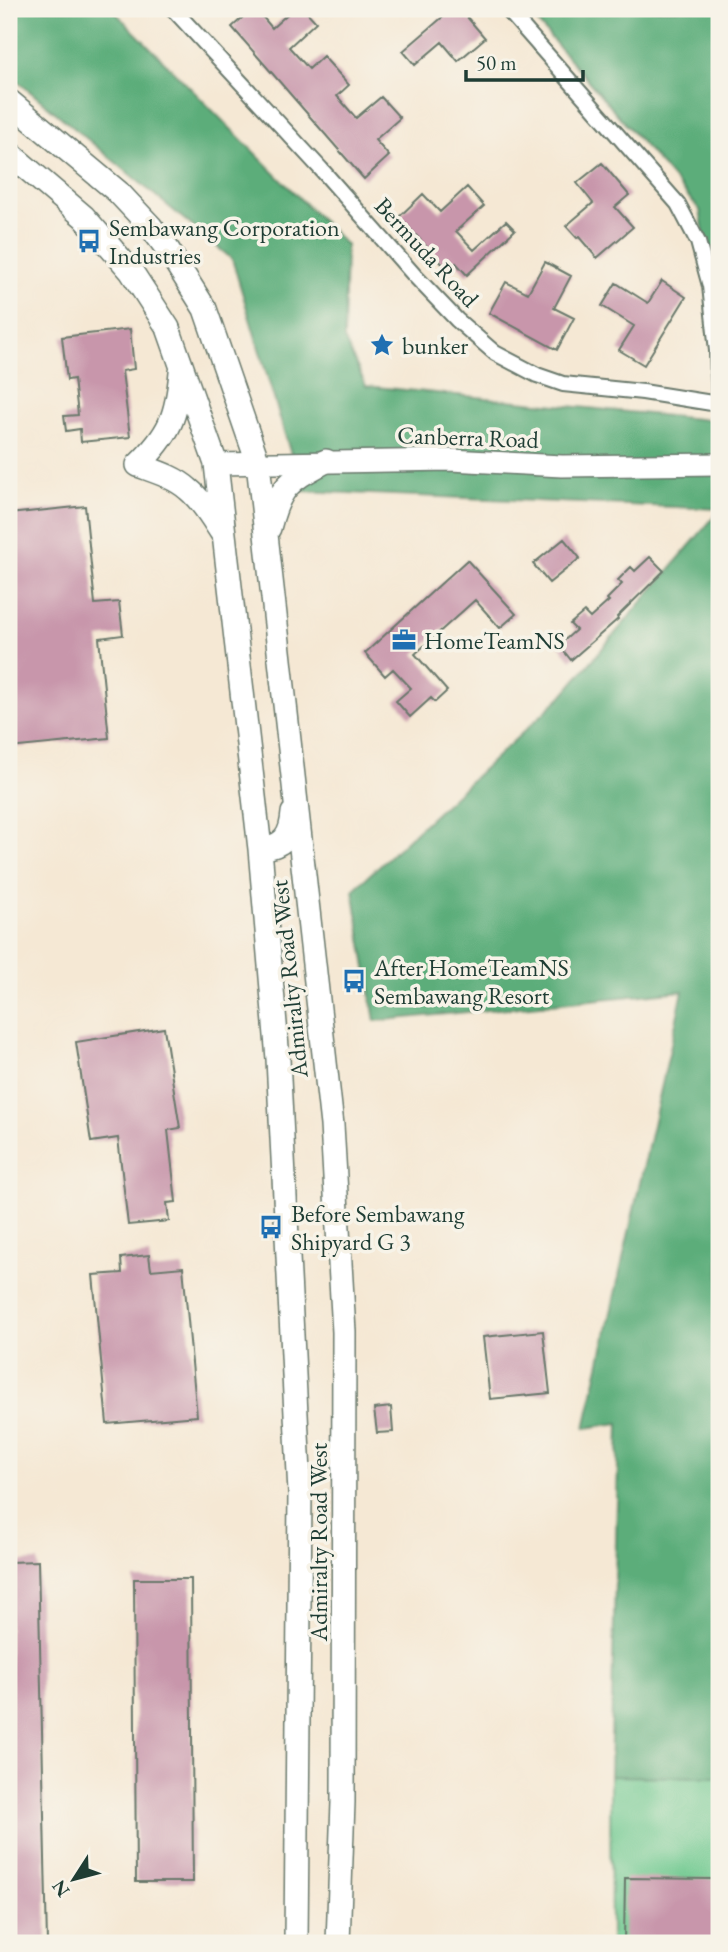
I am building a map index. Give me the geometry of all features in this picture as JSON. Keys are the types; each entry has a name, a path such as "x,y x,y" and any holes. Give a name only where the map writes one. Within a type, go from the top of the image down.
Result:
{"main road":[{"name":"Admiralty Road West","path":"9,101 118,192 168,250 205,309 258,464 332,1125 344,1332 343,1802 338,1943"},
{"name":"Admiralty Road West","path":"9,153 84,217 131,271 168,328 216,464 260,849 278,1059 299,1465 296,1943"},
{"path":"182,367 177,408 156,447 138,465 187,488 205,507 226,538"},
{"name":"Canberra Road","path":"216,464 451,460 562,466 719,464"},
{"path":"267,534 274,507 281,493 295,478 326,461"},
{"path":"260,849 276,847 286,839 292,823 295,786"}],"street":[{"name":"Bermuda Road","path":"173,9 321,169 415,276 457,320 495,353 537,375 563,384 643,392 719,410"},
{"path":"507,9 645,165 683,213 698,242 710,286 717,351 719,410"}],"green space":[{"path":"9,9 112,9 346,245 344,339 366,386 719,421 719,509 302,491 232,259 9,74"},
{"path":"526,9 719,9 719,327 700,210"},
{"path":"719,511 719,1777 610,1776 619,1423 585,1428 683,991 375,1021 353,890 562,696"},
{"path":"610,1776 719,1777 719,1943 611,1943"}],"building":[{"path":"252,9 256,9 272,28 293,9 304,9 316,22 289,47 309,69 323,56 349,85 337,96 356,118 381,97 400,118 375,140 389,156 364,179 232,27"},
{"path":"452,9 460,9 485,38 458,61 442,42 415,65 403,51"},
{"path":"602,163 629,195 615,207 633,227 597,258 566,226 593,203 577,183"},
{"path":"467,187 484,206 456,231 474,250 506,221 515,230 467,275 456,263 448,270 399,217 423,194 440,212"},
{"path":"545,262 571,276 554,308 574,318 557,350 489,313 506,282 528,293"},
{"path":"662,281 686,297 644,365 619,350 634,326 602,306 616,283 648,303"},
{"path":"130,329 134,369 122,371 130,437 81,442 80,429 66,431 64,416 78,415 74,379 67,380 62,337"},
{"path":"85,506 95,604 119,602 123,635 99,638 109,738 9,748 9,514"},
{"path":"564,539 580,558 549,583 533,564"},
{"path":"650,557 664,571 617,617 618,619 571,660 559,645 576,630 570,624 584,612 590,618 609,601 607,599 622,584 618,580 631,567 635,571"},
{"name":"HomeTeamNS","path":"467,560 516,614 500,628 475,600 415,654 447,691 435,702 431,698 410,717 396,701 411,688 393,669 385,676 365,653"},
{"path":"164,1028 180,1128 168,1130 176,1202 167,1203 169,1221 128,1225 118,1138 91,1142 76,1042"},
{"path":"149,1255 151,1270 183,1267 197,1416 107,1424 93,1275 122,1273 121,1258"},
{"path":"543,1331 550,1393 490,1399 483,1337"},
{"path":"391,1407 393,1432 377,1433 374,1409"},
{"path":"38,1561 47,1943 9,1943 9,1562"},
{"path":"134,1579 191,1579 193,1882 136,1882"},
{"path":"625,1878 714,1879 713,1943 624,1943"}],"place":[{"name":"Sembawang Corporation Industries","path":"89,241"},
{"name":"bunker","path":"382,345"},
{"name":"HomeTeamNS","path":"404,640"},
{"name":"After HomeTeamNS Sembawang Resort","path":"354,981"},
{"name":"Before Sembawang Shipyard G 3","path":"271,1227"}]}
